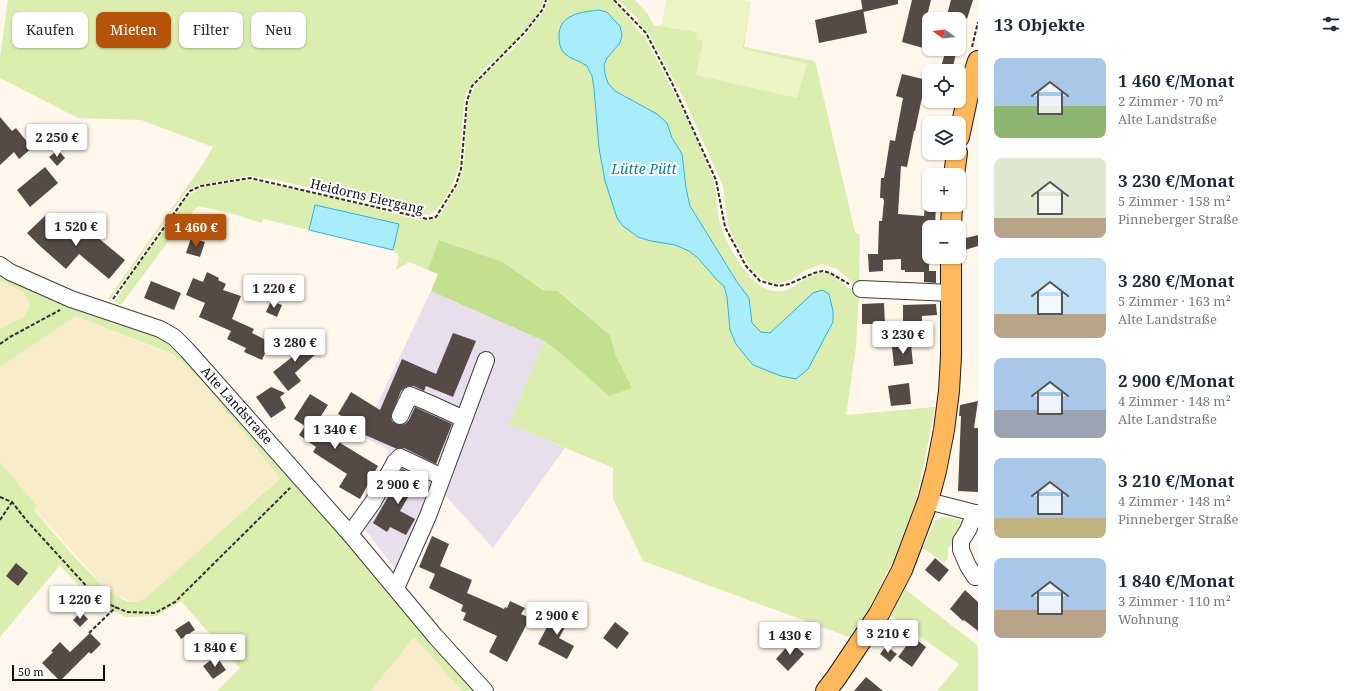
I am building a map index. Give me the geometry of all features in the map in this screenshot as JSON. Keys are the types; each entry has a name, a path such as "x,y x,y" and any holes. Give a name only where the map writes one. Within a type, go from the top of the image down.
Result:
{"main road":[{"path":"964,116 970,86 978,61"},
{"path":"826,691 882,608 902,570 928,501 936,471 944,430 949,391 951,356 951,264"}],"street":[{"name":"Alte Landstraße","path":"0,265 10,272 72,299 160,329 174,337 301,478 396,588 435,636 485,691"},
{"path":"861,289 951,293"},
{"path":"396,588 428,516 486,360"},
{"path":"400,416 410,395 464,419"},
{"path":"350,534 373,502 394,462 400,457 442,477"},
{"path":"928,501 977,513 961,541 961,550 975,577"}],"path":[{"name":"Heidorns Eiergang","path":"105,310 190,190 201,186 250,178 427,219 436,217 456,185 461,169 467,101 472,86 512,47 525,32 543,9 546,0"},
{"path":"614,0 646,33 676,90 716,180 725,227 746,266 760,281 771,285 779,286 789,284 814,273 823,271 861,289"},
{"path":"0,344 65,306 72,299"},
{"path":"0,497 12,502 27,521 90,590 106,603 127,612 155,613 175,602 301,478"},
{"path":"0,520 12,502"},
{"path":"89,633 116,607"}],"shaded area":[{"path":"0,281 23,292 30,305 25,316 0,329"},
{"path":"431,291 544,341 509,424 565,448 493,548 443,493 405,582 357,519 383,474 388,450 362,436"},
{"path":"76,316 172,355 206,385 280,477 156,590 139,601 131,601 115,595 98,580 34,509 37,506 0,462 0,367"},
{"path":"414,637 462,691 371,691"}],"green space":[{"path":"8,0 544,0 539,12 517,40 484,69 468,90 464,102 459,166 446,197 438,208 429,215 419,213 418,215 311,188 276,180 249,176 199,185 187,190 110,300 108,299 203,164 213,147 141,120 78,118 0,78 0,57"},
{"path":"548,0 611,0 624,12 640,33 644,35 669,83 710,171 715,190 719,221 723,231 737,260 751,278 766,289 775,291 791,288 810,276 825,273 832,275 850,289 859,292 856,347 846,415 935,407 915,503 896,553 870,607 849,637 643,561 613,499 613,468 509,424 544,341 557,350 632,388 616,356 610,335 559,291 544,290 503,262 440,240 428,270 409,262 396,270 399,256 393,250 399,224 315,205 309,230 263,219 262,223 230,213 198,206 176,231 121,305 115,302 137,267 189,195 203,187 245,180 262,182 342,200 419,220 430,220 441,214 455,189 463,170 467,116 474,88 487,72 513,49 544,12","holes":["607,13 620,26 620,43 607,58 604,65 608,83 615,91 667,123 673,139 682,154 686,188 690,206 737,282 749,298 752,323 761,332 770,333 813,293 830,297 833,322 808,369 796,379 781,376 753,365 736,344 724,286 698,258 689,251 675,245 638,237 623,226 615,210 605,181 592,76 587,66 565,53 560,45 559,38"]},
{"path":"618,0 635,0 648,14 654,26 697,32 704,40 696,75 807,64 742,49 751,2 744,47 815,61 855,232 860,235 859,284 852,282 837,269 822,264 804,271 793,279 780,283 773,283 763,279 752,270 728,226 723,186 686,103 649,34 637,21 638,19"},
{"path":"666,0 740,0 751,2 742,49 807,64 797,98 696,75 704,41 696,39 697,32 661,26"},
{"path":"439,240 503,262 543,290 558,291 610,335 616,356 632,388 609,396 557,350 544,341 431,291 438,274 428,270"},
{"path":"0,268 173,341 478,691 462,691 414,637 371,691 217,691 240,668 181,601 157,616 126,617 104,607 87,594 60,565 0,637 0,462 37,506 34,510 94,577 120,598 131,602 141,600 155,590 280,478 206,385 172,354 76,316 0,367 0,329 25,316 30,305 23,292 0,281"},
{"path":"942,517 962,521 964,524 957,539 948,548 948,558 944,563 923,548 935,521"},
{"path":"905,589 978,646 978,691 937,691 959,664 891,616"}],"water":[{"name":"Lütte Pütt","path":"599,10 607,12 620,26 622,35 620,43 607,58 604,65 608,83 615,91 657,114 667,123 672,138 682,154 686,188 690,206 737,282 749,298 752,323 761,332 770,333 813,293 822,290 829,294 833,311 833,322 808,369 796,379 781,376 753,365 736,344 730,330 727,297 724,286 698,258 689,251 675,245 638,237 623,226 617,218 605,181 599,148 592,76 587,66 563,52 559,41 560,29 567,19 579,13"},
{"path":"315,205 399,224 393,250 309,230"}],"building":[{"path":"861,0 898,0 898,4 863,12"},
{"path":"912,0 931,0 928,12 922,12 922,48 902,42"},
{"path":"951,0 973,0 967,19 966,12 948,12"},
{"path":"863,9 867,33 819,43 815,20"},
{"path":"944,56 955,56 954,64 942,64"},
{"path":"902,74 922,79 922,98 907,167 901,166 898,214 924,216 924,212 936,212 935,220 922,220 922,264 929,264 929,271 936,271 936,283 924,282 924,272 905,272 905,270 901,270 901,259 883,260 883,271 869,272 868,254 878,254 879,221 882,221 884,201 883,198 880,198 881,178 884,178 890,140 895,141 903,98 896,96"},
{"path":"0,117 12,131 16,128 32,148 19,159 14,152 0,165"},
{"path":"58,150 65,158 57,166 49,157"},
{"path":"45,167 58,183 30,207 17,190"},
{"path":"46,215 66,236 73,229 79,234 88,225 100,235 97,237 125,260 109,279 79,254 66,269 27,233"},
{"path":"195,216 202,221 193,232 186,226"},
{"path":"978,235 978,246 966,250 966,238"},
{"path":"191,238 205,242 200,257 186,253"},
{"path":"207,272 219,278 218,280 226,284 223,290 241,296 232,319 254,329 252,333 270,342 262,360 244,352 246,348 227,339 231,331 199,317 205,303 186,295 193,278 203,282"},
{"path":"151,281 181,293 174,310 144,298"},
{"path":"271,301 282,305 277,317 266,312"},
{"path":"884,303 885,324 862,324 862,304"},
{"path":"936,304 937,315 922,316 922,323 903,324 903,305"},
{"path":"453,333 476,341 453,397 426,386 424,391 414,386 409,386 401,391 391,416 392,421 396,424 405,424 409,420 415,407 452,424 436,464 404,448 397,449 356,431 359,426 338,414 351,392 380,410 402,359 436,374"},
{"path":"302,335 318,352 295,373 301,381 288,391 273,372 296,354 289,347"},
{"path":"911,344 913,364 894,366 892,347"},
{"path":"909,383 911,404 891,406 888,386"},
{"path":"271,387 285,393 280,397 286,408 271,418 256,397"},
{"path":"310,394 328,405 314,427 378,466 360,499 339,487 347,474 313,452 316,447 299,435 305,426 294,419"},
{"path":"978,401 974,428 978,428 978,492 958,491 961,416 959,416 960,405"},
{"path":"402,469 420,477 400,511 415,519 406,535 390,527 387,532 373,523"},
{"path":"432,536 449,544 440,566 472,580 467,593 504,609 505,607 507,608 510,601 525,608 521,614 530,618 507,662 489,652 497,636 463,620 466,613 461,611 463,605 429,588 435,574 419,567"},
{"path":"935,558 949,570 939,582 925,570"},
{"path":"16,563 28,573 18,586 6,576"},
{"path":"965,590 978,602 978,631 964,620 963,621 950,609"},
{"path":"556,610 570,618 559,638 574,646 567,659 538,644"},
{"path":"81,612 88,619 80,627 73,620"},
{"path":"189,621 195,630 181,639 175,630"},
{"path":"615,622 629,633 617,649 603,638"},
{"path":"90,633 101,644 91,654 89,652 60,681 42,663 60,642 70,652"},
{"path":"913,637 926,647 912,667 898,657"},
{"path":"791,642 804,654 788,671 776,659"},
{"path":"886,646 897,654 890,662 880,654"},
{"path":"216,656 226,670 213,679 203,666"},
{"path":"866,677 883,691 854,691"}]}
